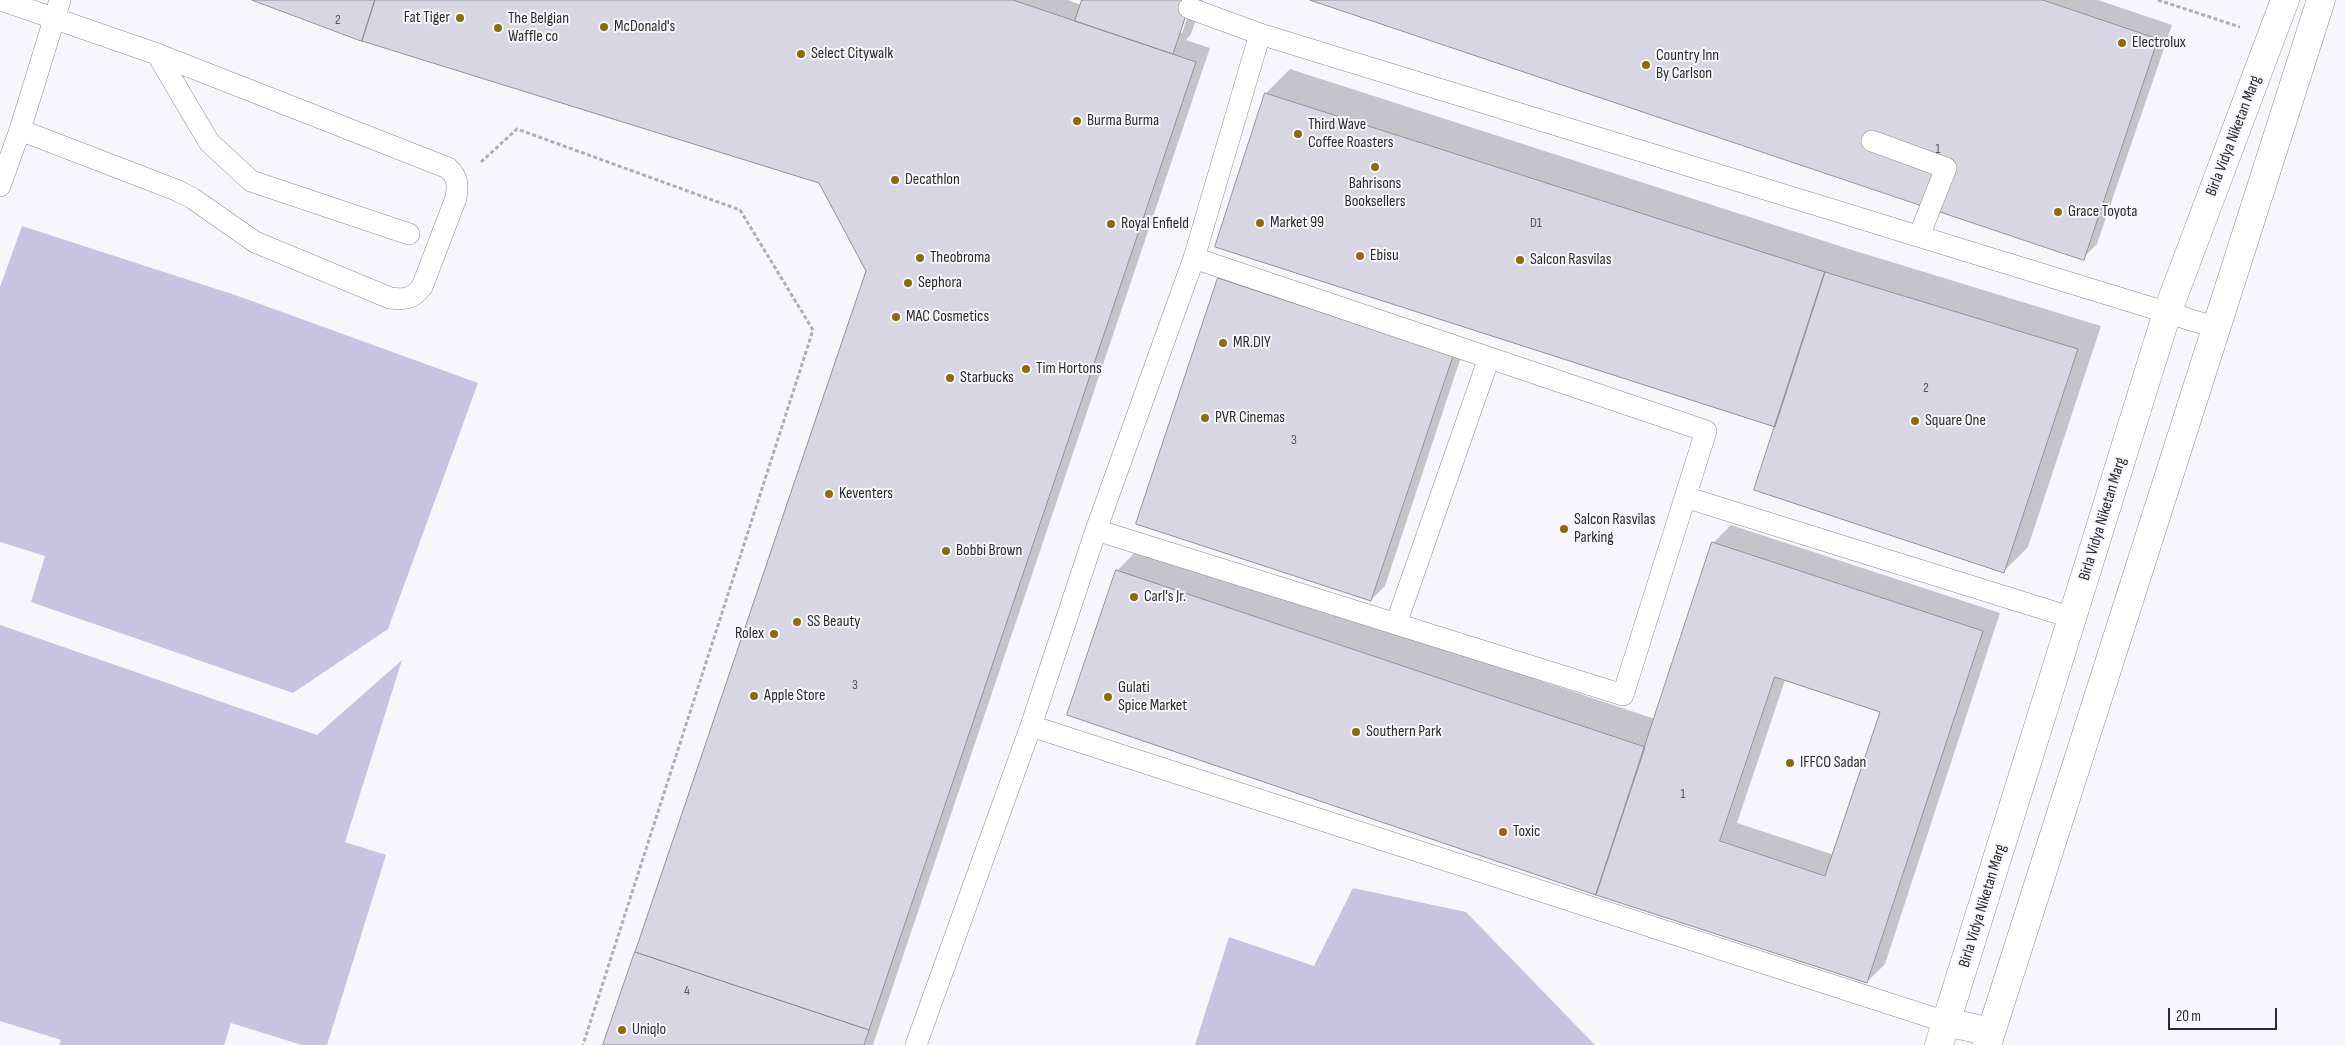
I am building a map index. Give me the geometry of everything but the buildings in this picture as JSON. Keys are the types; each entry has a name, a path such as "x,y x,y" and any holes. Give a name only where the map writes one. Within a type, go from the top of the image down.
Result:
{"street":[{"name":"Birla Vidya Niketan Marg","path":"1943,1034 2167,313 2272,38 2284,0"},
{"path":"1943,1034 1989,1038 2214,327 2320,0"}],"lane":[{"path":"1,0 57,10 157,54 448,168 454,173 458,184 456,198 422,287 413,297 396,299 255,242 192,198 176,190 20,130"},
{"path":"1189,8 1260,34 2214,327"},
{"path":"0,186 20,130 57,10"},
{"path":"916,1045 1031,726 1096,530 1194,258 1260,34"},
{"path":"157,54 209,142 251,181 409,234"},
{"path":"1872,141 1946,168 1919,236"},
{"path":"1096,530 1623,695 1706,431 1194,258"},
{"path":"1396,624 1490,358"},
{"path":"1685,497 2072,618"},
{"path":"1031,726 1943,1034"}],"path":[{"path":"2158,0 2272,38"},
{"path":"458,184 517,129 740,210 813,330 583,1045"}],"shaded area":[{"path":"22,226 238,296 478,383 388,629 293,693 31,602 45,556 0,542 0,287"},
{"path":"0,625 317,735 402,660 345,842 386,855 327,1045 302,1045 231,1023 224,1045 59,1045 61,1040 0,1021"},
{"path":"1353,888 1466,912 1595,1045 1195,1045 1229,937 1314,966"}],"place":[{"name":"Fat Tiger","path":"460,18"},
{"name":"McDonald's","path":"604,27"},
{"name":"The Belgian Waffle co","path":"498,28"},
{"name":"Electrolux","path":"2122,43"},
{"name":"Select Citywalk","path":"801,54"},
{"name":"Country Inn By Carlson","path":"1646,65"},
{"name":"Burma Burma","path":"1077,121"},
{"name":"Third Wave Coffee Roasters","path":"1298,134"},
{"name":"Bahrisons Booksellers","path":"1375,167"},
{"name":"Decathlon","path":"895,180"},
{"name":"Grace Toyota","path":"2058,212"},
{"name":"Market 99","path":"1260,223"},
{"name":"Royal Enfield","path":"1111,224"},
{"name":"Ebisu","path":"1360,256"},
{"name":"Theobroma","path":"920,258"},
{"name":"Salcon Rasvilas","path":"1520,260"},
{"name":"Sephora","path":"908,283"},
{"name":"MAC Cosmetics","path":"896,317"},
{"name":"MR.DIY","path":"1223,343"},
{"name":"Tim Hortons","path":"1026,369"},
{"name":"Starbucks","path":"950,378"},
{"name":"PVR Cinemas","path":"1205,418"},
{"name":"Square One","path":"1915,421"},
{"name":"Keventers","path":"829,494"},
{"name":"Salcon Rasvilas Parking","path":"1564,529"},
{"name":"Bobbi Brown","path":"946,551"},
{"name":"Carl's Jr.","path":"1134,597"},
{"name":"SS Beauty","path":"797,622"},
{"name":"Rolex","path":"774,634"},
{"name":"Apple Store","path":"754,696"},
{"name":"Gulati Spice Market","path":"1108,697"},
{"name":"Southern Park","path":"1356,732"},
{"name":"IFFCO Sadan","path":"1790,763"},
{"name":"Toxic","path":"1503,832"},
{"name":"Uniqlo","path":"622,1030"}]}
